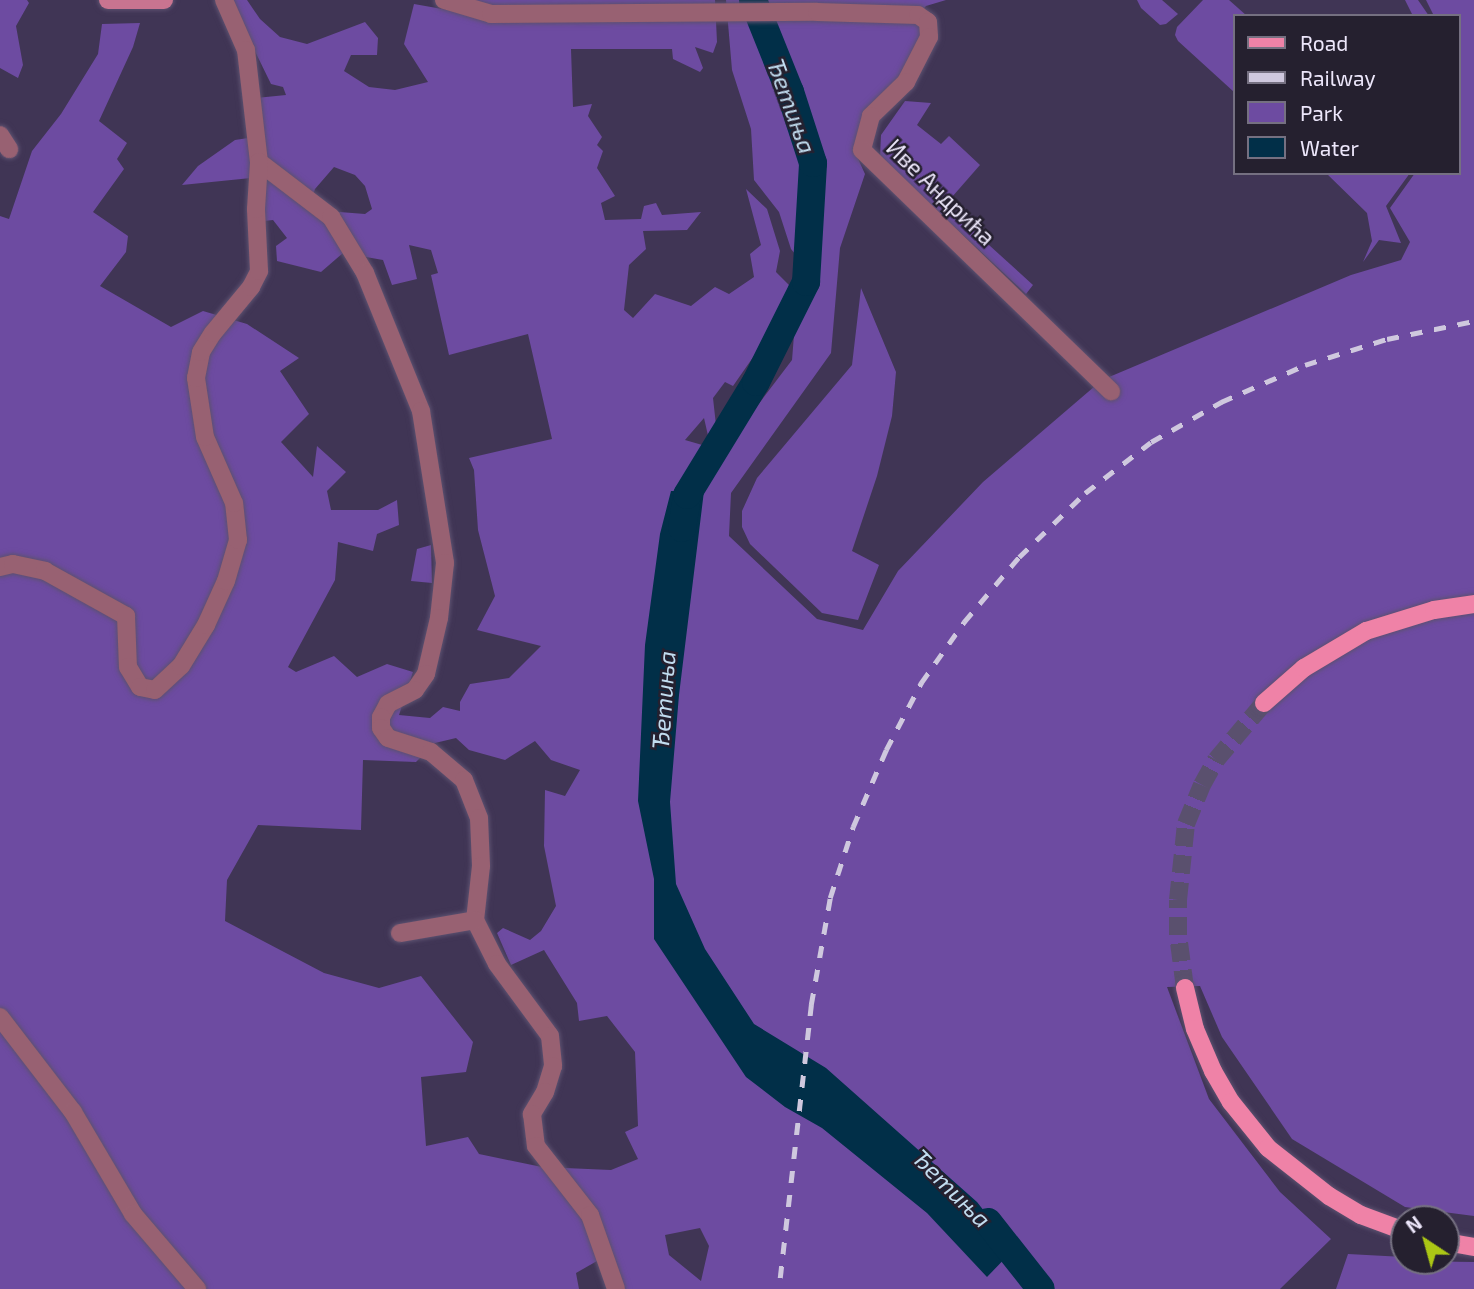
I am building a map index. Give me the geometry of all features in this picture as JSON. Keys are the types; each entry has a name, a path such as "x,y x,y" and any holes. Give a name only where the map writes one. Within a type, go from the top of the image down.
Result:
{"main road":[{"path":"1264,703 1304,668 1366,631 1422,613 1474,604"},
{"path":"1185,988 1199,1038 1213,1070 1231,1102 1268,1147 1329,1196 1361,1215 1390,1226"}],"street":[{"path":"108,0 164,0"},
{"path":"0,567 13,564 45,571 127,616 128,667 140,687 155,690 181,666 206,625 226,581 238,540 234,503 205,437 196,378 201,352 251,287 260,271 256,209 259,162 246,50 224,0"},
{"name":"Иве Андрића","path":"443,0 491,14 817,12 918,15 928,22 929,37 906,82 871,116 862,150 1111,391"},
{"path":"259,162 331,217 365,273 421,411 445,563 439,618 426,674 415,690 388,704 381,717 381,728 388,738 431,752 464,780 479,818 481,866 475,920 498,964 550,1036 553,1066 545,1092 532,1114 536,1146 590,1215 616,1289"},
{"path":"400,933 475,920"},
{"path":"0,1017 73,1112 133,1214 197,1289"}],"green space":[{"path":"0,0 27,0 29,3 16,26 23,65 18,78 0,68"},
{"path":"230,0 247,0 260,19 280,37 307,44 365,22 378,38 377,55 351,55 344,71 369,87 395,90 428,82 404,44 414,4 448,10 452,0 715,0 717,42 713,53 695,47 703,68 700,72 673,59 672,49 571,49 573,107 592,104 588,116 602,137 597,145 603,151 597,168 615,196 601,203 605,220 641,219 644,206 656,203 662,215 701,212 687,230 643,231 646,249 629,265 624,310 633,318 655,294 691,306 715,287 729,294 754,277 750,254 761,245 746,189 767,209 780,251 776,272 789,285 772,330 733,386 725,382 713,398 716,425 709,440 704,418 685,440 723,451 792,360 800,260 791,249 779,212 754,180 751,129 732,70 726,0 946,0 926,6 916,17 927,37 855,152 865,174 840,248 831,353 731,493 729,536 817,619 863,630 898,571 983,482 1102,380 1351,275 1401,260 1410,242 1390,208 1414,175 1460,175 1460,14 1433,14 1426,0 1474,0 1474,1216 1460,1214 1460,1205 1402,1205 1292,1139 1222,1037 1200,986 1167,987 1209,1099 1280,1192 1331,1239 1280,1289 610,1289 597,1261 576,1273 579,1289 0,1289 0,216 9,219 32,151 61,114 98,54 102,24 140,23 133,47 99,121 127,143 117,159 124,169 93,212 128,236 126,252 100,286 171,327 203,311 247,324 299,358 280,371 309,414 281,442 313,477 317,446 346,472 327,491 331,510 378,510 397,500 399,525 377,534 373,551 338,542 335,580 288,667 296,672 334,656 357,677 387,664 413,672 399,715 430,718 443,707 460,711 460,702 470,684 509,678 541,646 477,630 495,596 478,530 474,470 469,458 552,439 528,334 449,355 431,275 438,273 431,250 409,245 417,279 392,285 383,260 343,253 321,272 277,261 276,246 287,238 273,220 264,221 251,178 182,185 198,166 235,140 261,136 256,98 286,95 283,87 271,84","holes":["334,167 355,175 365,186 372,209 365,214 314,210 309,206 315,189","456,738 469,750 505,760 535,741 551,760 580,770 565,796 545,790 544,846 556,906 541,931 530,940 503,928 497,933 511,965 544,950 577,1003 579,1021 607,1016 635,1052 638,1126 625,1132 638,1159 611,1170 542,1167 479,1154 468,1137 426,1146 421,1077 466,1072 473,1042 421,976 379,988 324,973 225,921 227,880 258,825 361,830 363,760 416,762 435,743","700,1228 709,1246 701,1281 669,1255 665,1235"]},
{"path":"1137,0 1162,0 1178,14 1166,24 1160,25 1141,8"},
{"path":"1203,0 1229,0 1245,14 1232,14 1232,90 1178,41 1175,35 1177,27"},
{"path":"1405,0 1418,0 1428,14 1412,14"},
{"path":"905,101 931,103 917,125 941,144 949,136 980,165 945,205 1033,285 1026,294 880,157 881,135"},
{"path":"1328,175 1409,175 1386,206 1401,243 1379,240 1363,262 1372,241 1367,213"},
{"path":"861,288 896,372 892,416 877,476 852,551 879,565 858,620 822,613 750,544 742,527 742,511 757,478 852,365"},
{"path":"431,545 432,583 411,581 417,549"},
{"path":"1348,1254 1390,1256 1390,1275 1460,1275 1460,1262 1474,1262 1474,1289 1336,1289"}],"water":[{"path":"671,491 704,491 679,695 670,802 676,884 705,949 754,1024 826,1068 977,1202 1014,1249 987,1277 927,1213 822,1128 785,1107 746,1077 654,939 654,879 638,801 645,645 660,534"}],"waterway":[{"name":"Ђетиња","path":"682,528 687,495 756,382 806,282 813,163 790,92 753,0"},
{"name":"Ђетиња","path":"988,1222 1041,1289"}],"tunnel":[{"path":"1185,988 1178,935 1178,900 1186,824 1216,760 1264,703"}],"railway":[{"path":"780,1278 811,1005 830,898 853,827 886,750 921,683 964,622 1019,557 1085,493 1151,442 1221,402 1305,365 1387,339 1474,321"}]}
